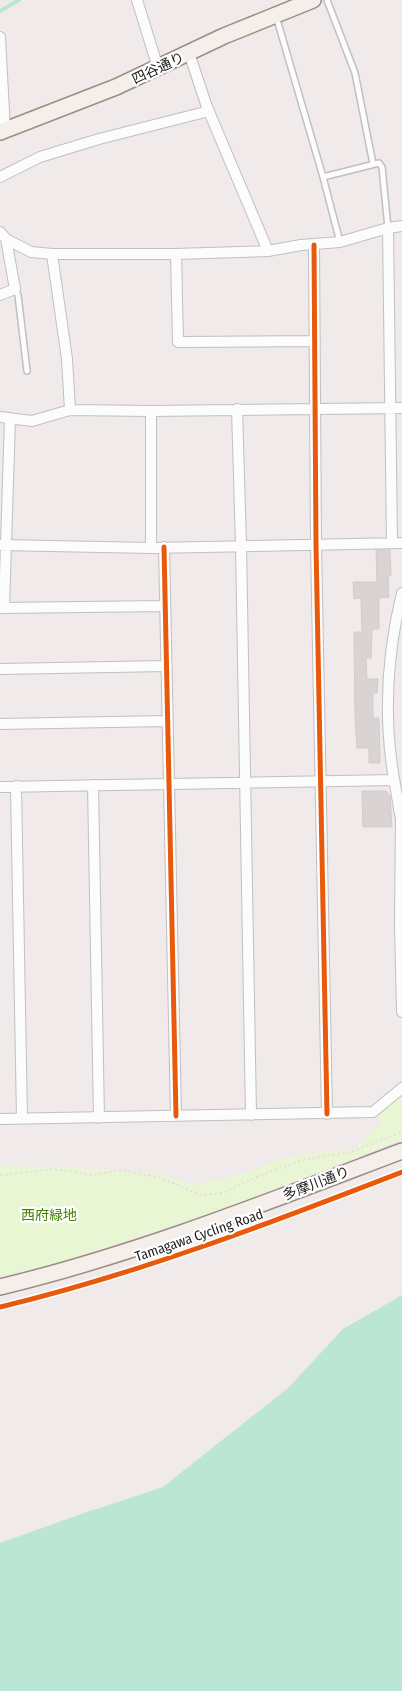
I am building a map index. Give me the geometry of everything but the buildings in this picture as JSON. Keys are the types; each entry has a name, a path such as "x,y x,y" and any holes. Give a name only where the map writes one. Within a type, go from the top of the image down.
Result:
{"street":[{"path":"137,0 158,68"},
{"name":"四谷通り","path":"2,125 116,87 224,36 313,0"},
{"path":"0,37 2,125"},
{"path":"189,53 209,111 268,251"},
{"path":"0,177 40,157 99,139 209,111"},
{"path":"3,236 31,252 52,254 176,254 268,251 301,245 340,242 388,228 402,226"},
{"path":"2,545 151,548 397,543 390,408 388,228"},
{"path":"0,295 15,289 3,236"},
{"path":"314,245 316,545 327,1114"},
{"path":"52,254 67,358 70,410"},
{"path":"176,254 178,342 315,341"},
{"path":"165,606 2,608 5,418 32,421 70,410 402,408"},
{"path":"237,409 251,1115"},
{"path":"151,410 151,548"},
{"path":"164,547 176,1116"},
{"path":"402,593 393,635 387,696 388,736 401,821 400,924 402,1012"},
{"path":"0,669 167,666"},
{"path":"0,724 167,721"},
{"path":"0,787 394,780"},
{"path":"93,785 99,1118"},
{"path":"16,786 22,1119"},
{"path":"0,1120 373,1112 402,1088"},
{"name":"多摩川通り","path":"0,1287 61,1271 166,1237 402,1151"}],"lane":[{"path":"327,0 356,73 373,164"},
{"path":"276,16 340,242"},
{"path":"323,177 379,163 382,167 388,228"},
{"path":"15,289 18,295 27,372"}],"path":[{"path":"0,1175 53,1169 94,1175 120,1170 161,1178 200,1195 224,1193 259,1176 302,1160 350,1152 402,1132"}],"green space":[{"name":"西府緑地","path":"402,1094 402,1139 396,1142 211,1213 59,1262 0,1276 0,1166 61,1167 157,1173 195,1185 232,1177 276,1161 303,1154 355,1148 381,1124 379,1114"}],"shaded area":[{"path":"402,1295 402,1691 0,1691 0,1543 163,1487 288,1388 343,1329"}],"waterway":[{"path":"0,11 19,0"}],"cycle path":[{"path":"314,245 316,545 327,1114"},
{"path":"164,547 176,1116"},
{"name":"Tamagawa Cycling Road","path":"0,1307 51,1294 153,1263 402,1172"}]}
